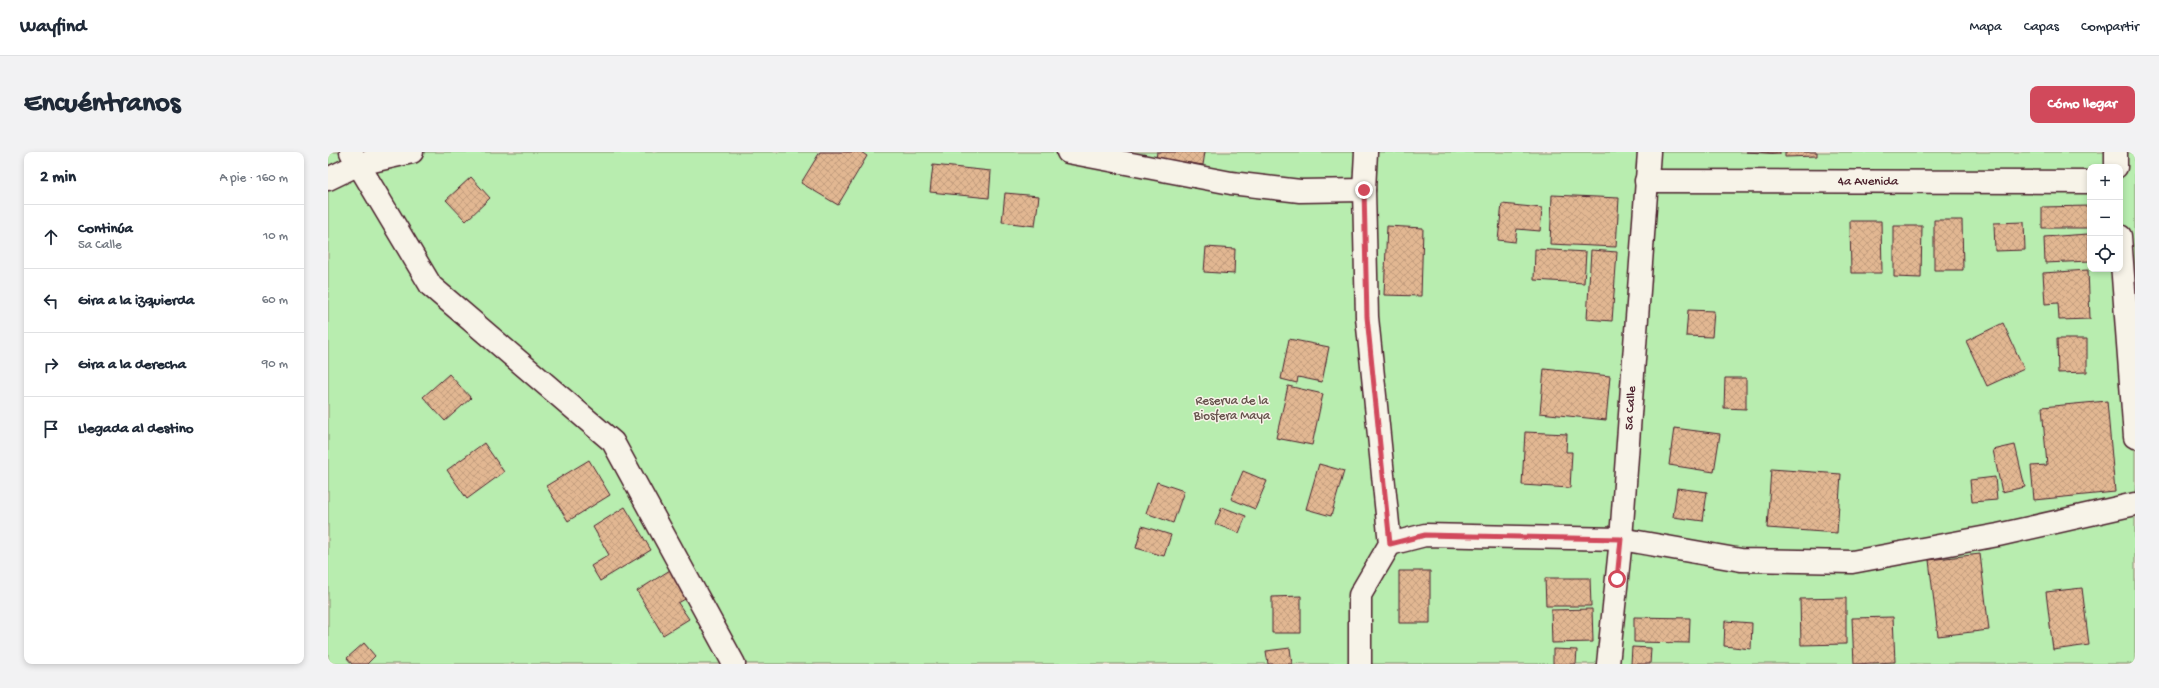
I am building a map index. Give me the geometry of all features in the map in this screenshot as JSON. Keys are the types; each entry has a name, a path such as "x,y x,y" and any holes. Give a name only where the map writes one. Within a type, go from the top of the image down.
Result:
{"street":[{"path":"328,179 355,158 412,152"},
{"path":"1068,152 1231,183 1300,191 1364,190"},
{"path":"1360,664 1360,595 1390,544 1367,317 1364,190 1366,152"},
{"name":"5a Calle","path":"1608,664 1621,539 1648,152"},
{"path":"2116,152 2116,164"},
{"path":"355,158 431,286 613,442 734,664"},
{"name":"4a Avenida","path":"1646,181 2087,182"},
{"path":"2123,272 2135,437"},
{"path":"1390,544 1425,535 1621,539 1741,560 1852,562 1998,535 2135,504"}],"green space":[{"name":"Reserva de la Biosfera Maya","path":"328,152 2135,152 2135,664 328,664"}],"building":[{"path":"820,152 861,152 867,156 838,205 801,183"},
{"path":"1157,152 1205,152 1203,165 1156,158"},
{"path":"1746,152 1780,152 1780,154"},
{"path":"1785,152 1817,152 1817,156 1785,157"},
{"path":"933,165 991,171 989,198 930,192"},
{"path":"471,177 490,198 466,221 446,200"},
{"path":"1005,193 1039,196 1035,226 1002,222"},
{"path":"1552,195 1619,198 1616,247 1550,244"},
{"path":"1502,204 1542,208 1540,231 1517,229 1515,242 1498,240"},
{"path":"2087,206 2087,228 2042,228 2042,207"},
{"path":"1934,220 1962,220 1963,270 1934,270"},
{"path":"1850,221 1881,221 1882,273 1851,273"},
{"path":"2024,222 2025,250 1995,251 1994,223"},
{"path":"1387,226 1423,228 1421,296 1384,295"},
{"path":"1894,226 1922,226 1921,278 1894,277"},
{"path":"2087,234 2087,261 2045,263 2044,237"},
{"path":"1206,247 1235,249 1234,274 1204,272"},
{"path":"1535,249 1586,252 1584,283 1534,280"},
{"path":"1591,250 1617,252 1612,321 1587,319"},
{"path":"2087,270 2090,319 2059,320 2058,303 2045,304 2043,273"},
{"path":"1688,310 1714,311 1712,337 1686,336"},
{"path":"2003,323 2024,369 1987,386 1966,341"},
{"path":"1289,339 1329,347 1322,382 1298,377 1297,383 1281,379"},
{"path":"2057,339 2087,339 2087,372 2058,373"},
{"path":"1544,369 1610,376 1606,420 1540,413"},
{"path":"449,374 471,398 445,421 423,397"},
{"path":"1725,378 1746,378 1746,409 1724,408"},
{"path":"1288,386 1323,394 1312,445 1276,438"},
{"path":"2107,401 2115,492 2034,500 2031,466 2047,465 2042,407"},
{"path":"1674,428 1720,434 1714,472 1669,465"},
{"path":"1525,432 1567,434 1566,452 1572,452 1570,488 1522,485"},
{"path":"484,443 504,472 467,499 447,470"},
{"path":"2015,445 2025,487 2002,492 1993,450"},
{"path":"589,460 610,495 568,521 546,486"},
{"path":"1319,464 1344,471 1331,516 1306,509"},
{"path":"1771,469 1841,474 1837,533 1767,528"},
{"path":"1243,471 1267,481 1255,509 1231,499"},
{"path":"1995,477 1997,500 1972,502 1970,480"},
{"path":"1157,482 1184,491 1173,523 1146,513"},
{"path":"1677,488 1707,492 1703,521 1673,517"},
{"path":"625,507 651,550 600,581 591,566 609,555 593,527"},
{"path":"1222,507 1246,516 1239,533 1215,524"},
{"path":"1142,526 1171,535 1164,556 1136,548"},
{"path":"1980,554 1989,630 1938,636 1929,560"},
{"path":"670,570 687,598 678,603 689,619 663,635 637,591"},
{"path":"1399,571 1430,571 1430,623 1399,623"},
{"path":"1545,578 1590,578 1591,606 1546,606"},
{"path":"2082,588 2089,645 2053,650 2046,592"},
{"path":"1301,596 1301,633 1272,633 1272,597"},
{"path":"1846,598 1846,644 1801,645 1800,599"},
{"path":"1592,609 1593,642 1552,643 1551,610"},
{"path":"1634,617 1690,618 1689,643 1634,642"},
{"path":"1893,617 1895,662 1854,664 1852,618"},
{"path":"1725,621 1752,623 1751,649 1724,646"},
{"path":"364,643 375,656 367,664 352,664 347,658"},
{"path":"1632,647 1651,648 1650,664 1631,664"},
{"path":"1290,648 1292,664 1268,664 1266,651"},
{"path":"1553,649 1577,650 1576,664 1553,664"}],"route":[{"path":"1364,190 1367,317 1390,544 1425,535 1621,539 1617,579"}]}
